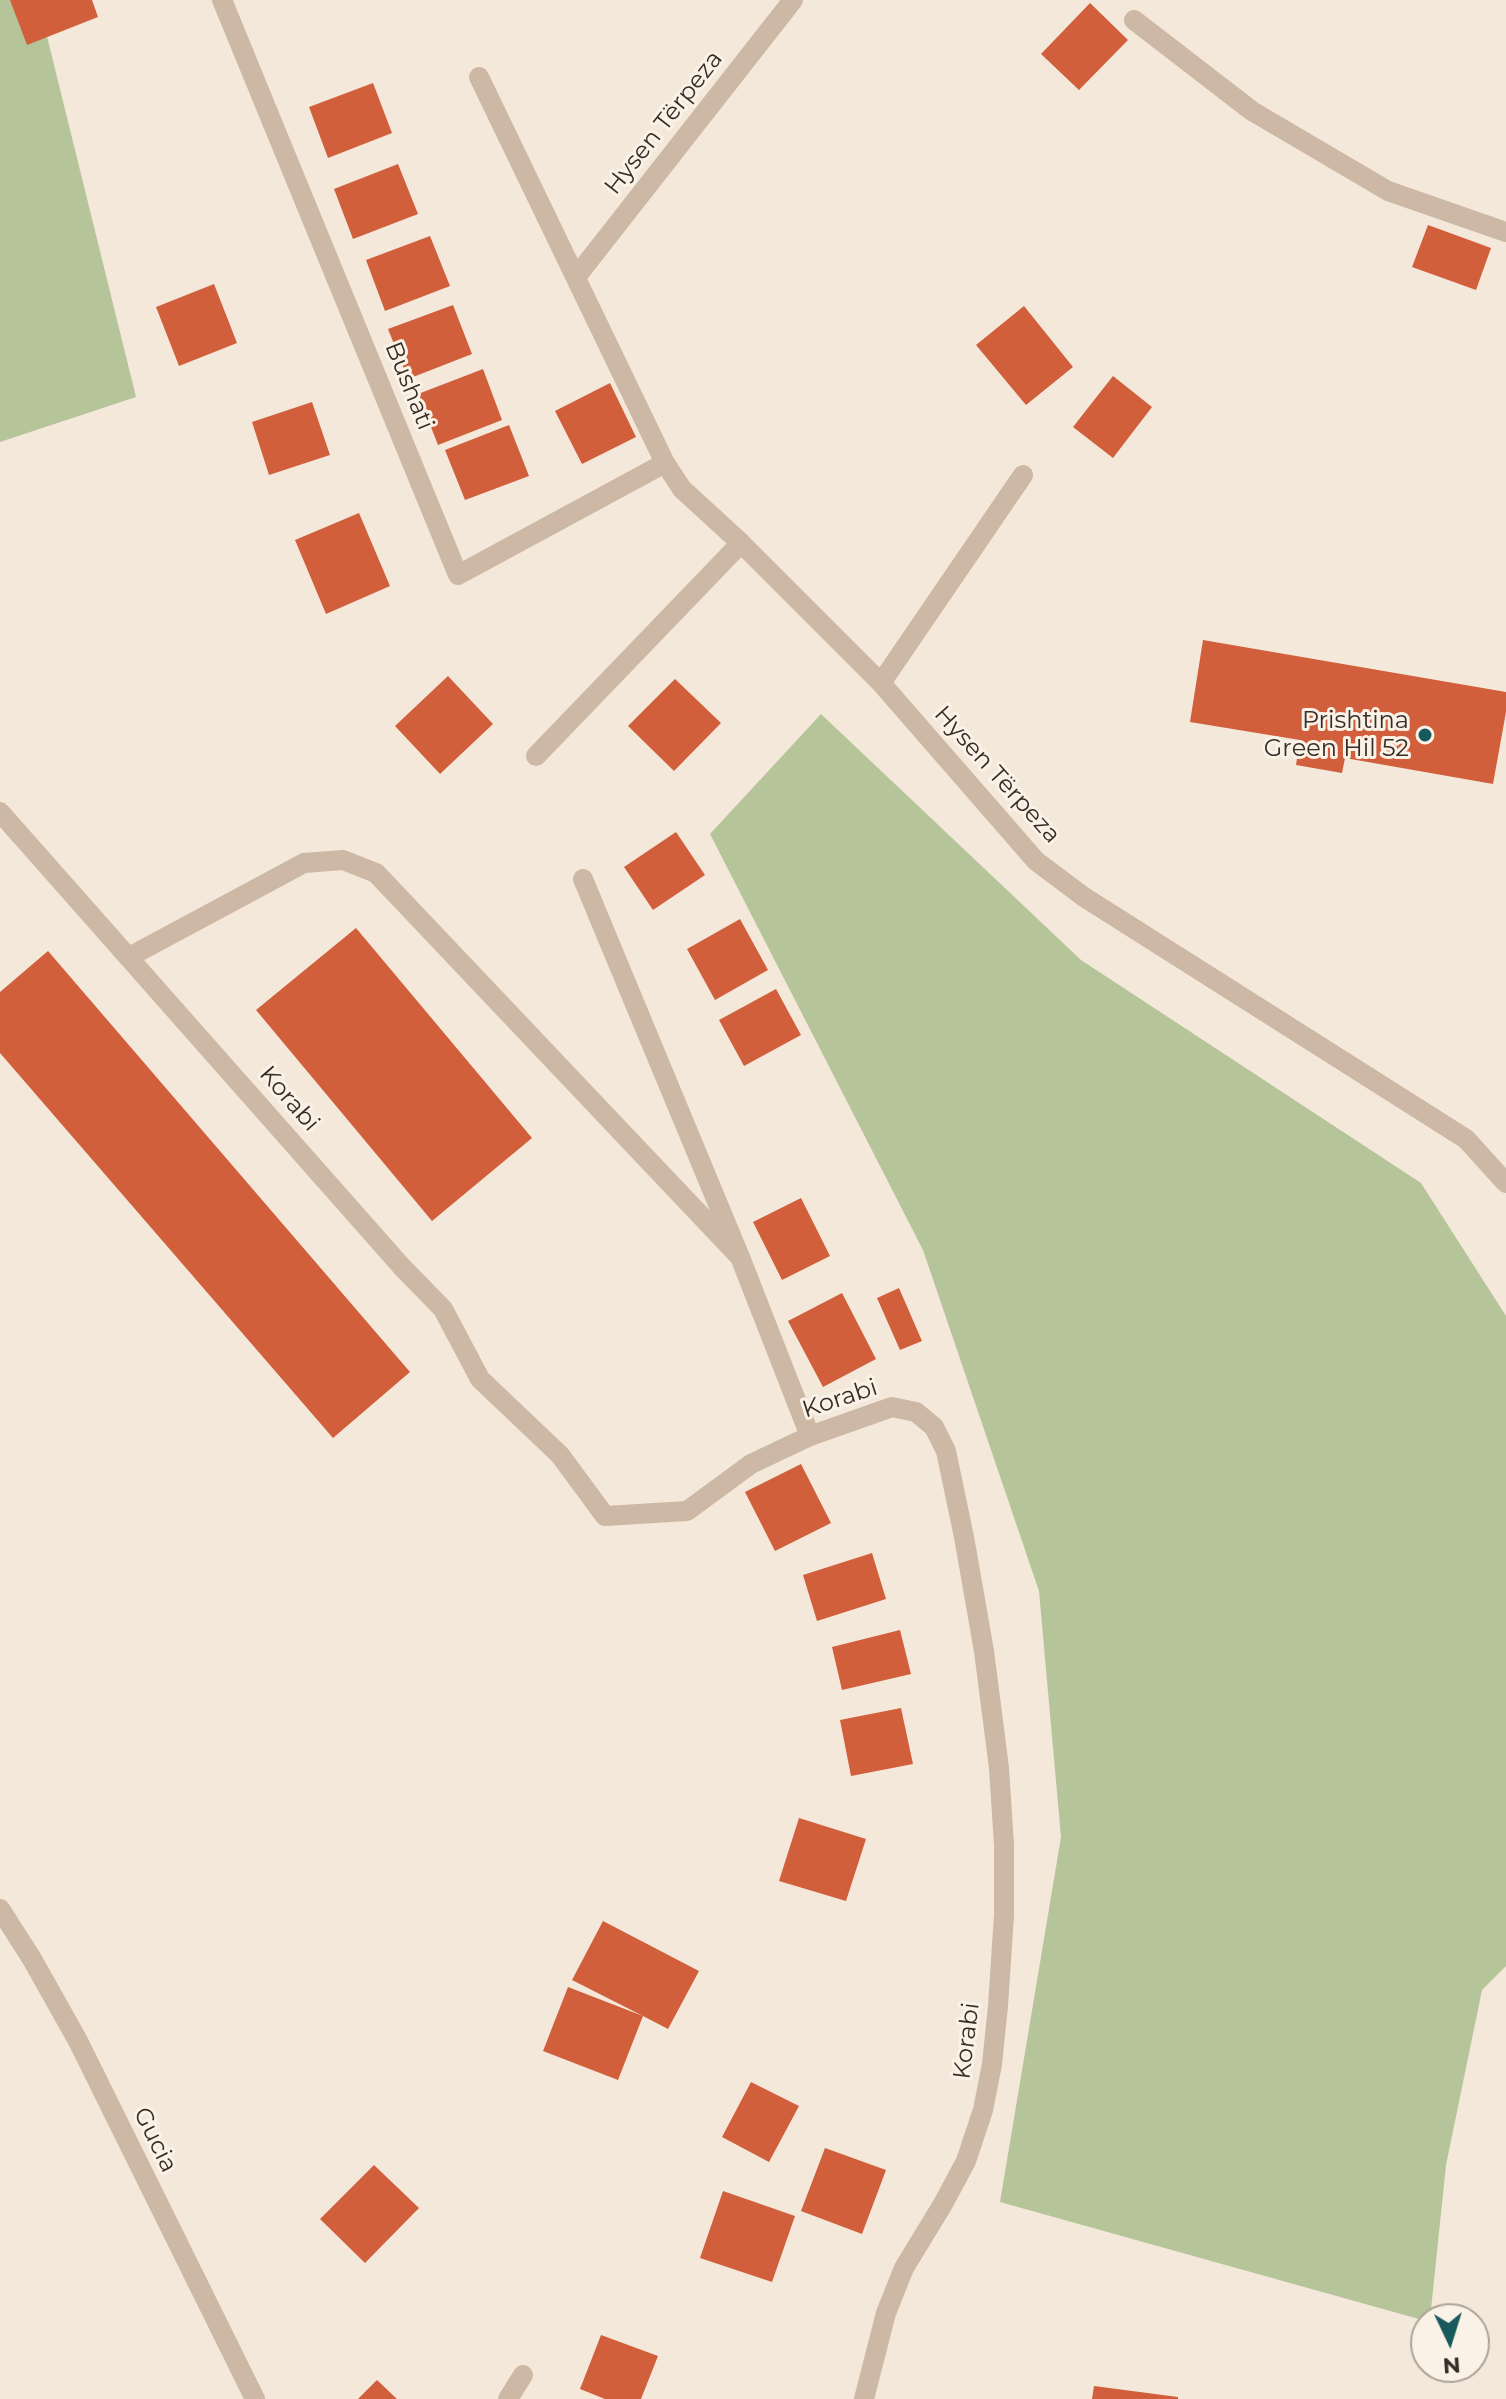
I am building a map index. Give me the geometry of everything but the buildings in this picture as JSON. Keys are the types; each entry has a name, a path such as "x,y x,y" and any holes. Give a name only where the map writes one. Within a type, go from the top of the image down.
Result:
{"street":[{"name":"Bushati","path":"222,0 458,575 665,463"},
{"name":"Hysen Tërpeza","path":"576,277 793,0"},
{"path":"1134,20 1252,111 1388,191 1506,232"},
{"name":"Hysen Tërpeza","path":"479,77 665,463 682,489 741,543 881,683 1036,861 1084,897 1466,1139 1506,1183"},
{"path":"881,683 1023,475"},
{"path":"536,756 741,543"},
{"path":"0,812 129,957 304,863 343,860 376,873 740,1257"},
{"path":"583,879 740,1257 810,1436"},
{"name":"Korabi","path":"129,957 402,1267 443,1309 480,1379 560,1455 605,1516 687,1511 751,1464 810,1436 892,1407 916,1412 934,1427 946,1451 984,1651 999,1768 1004,1915 998,2006 983,2110 966,2161 904,2268 886,2313 864,2399"},
{"name":"Gucia","path":"0,1909 78,2041 255,2399"},
{"path":"508,2399 523,2375"}],"green space":[{"path":"0,0 38,0 136,397 0,442"},
{"path":"821,714 1081,960 1421,1183 1506,1316 1506,1966 1482,1990 1446,2165 1432,2303 1410,2303 1410,2317 1000,2202 1061,1837 1039,1591 923,1250 710,834"}],"place":[{"name":"Prishtina Green Hil 52","path":"1425,735"}]}
